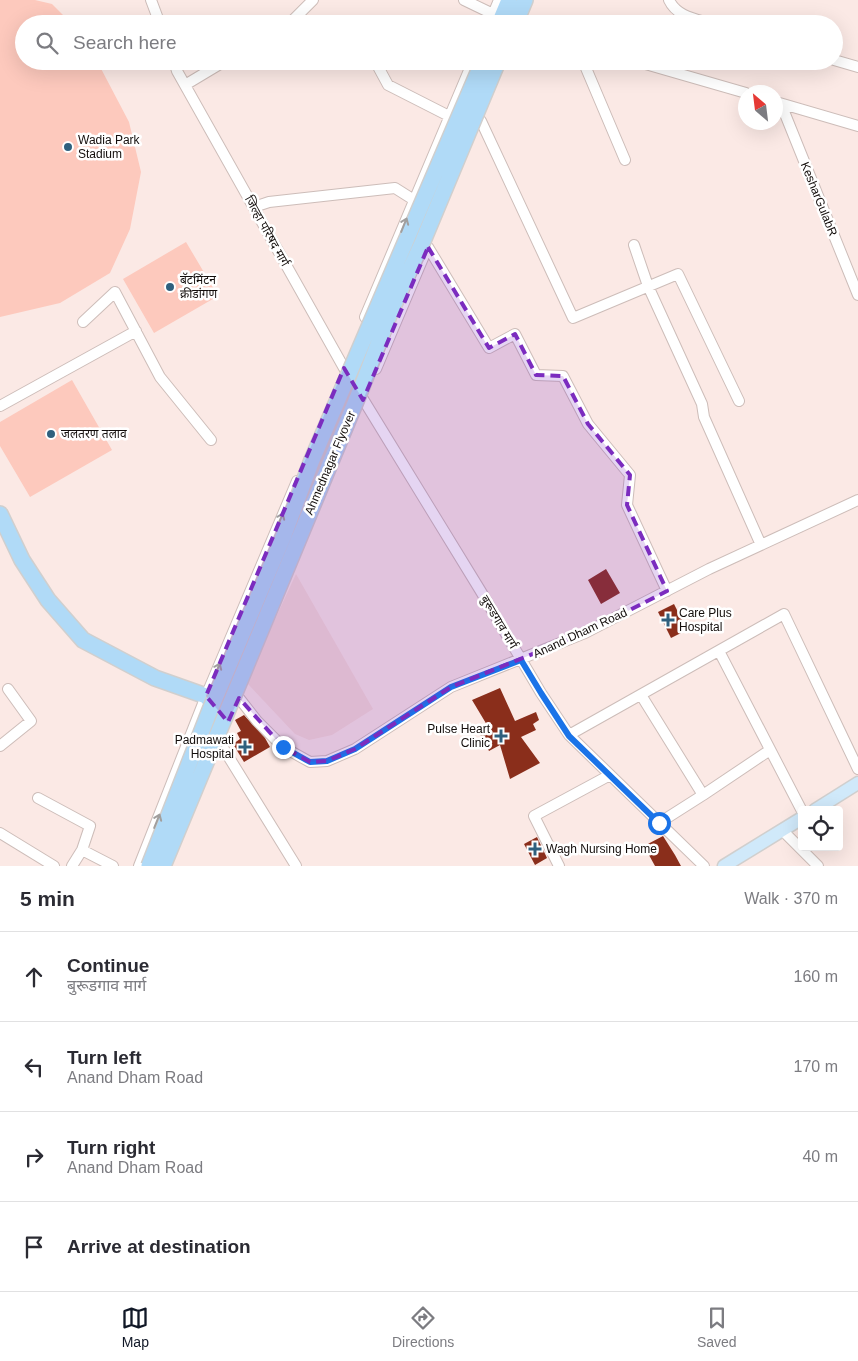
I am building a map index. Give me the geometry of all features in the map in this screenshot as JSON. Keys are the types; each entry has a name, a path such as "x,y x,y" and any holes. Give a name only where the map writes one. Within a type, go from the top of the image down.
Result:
{"highway":[{"path":"498,15 509,0"},
{"path":"519,15 525,0"},
{"name":"Ahmednagar Flyover","path":"149,866 210,710 284,535 312,460 479,70"},
{"name":"Ahmednagar Flyover","path":"163,866 361,389 390,314 423,241 494,70"},
{"path":"0,516 22,560 48,600 83,640 155,678 206,696 228,722"}],"main road":[{"path":"821,806 858,783"},
{"path":"724,866 798,820"}],"street":[{"path":"151,0 157,15"},
{"path":"298,15 313,0"},
{"path":"464,0 485,15"},
{"path":"495,15 499,0"},
{"path":"526,15 532,0"},
{"path":"669,0 672,6 682,15"},
{"path":"843,63 858,67"},
{"name":"जिल्हा परिषद मार्ग","path":"178,70 363,400"},
{"path":"185,85 210,70"},
{"path":"380,70 388,85 449,116"},
{"path":"139,866 206,696 469,70"},
{"path":"170,866 220,741 298,561 363,400 501,70"},
{"path":"587,70 625,160"},
{"path":"666,70 738,91"},
{"path":"783,104 858,126"},
{"name":"KesharGulabR","path":"783,115 858,295"},
{"path":"480,120 573,318 678,274 739,401"},
{"path":"254,208 269,202 395,188 414,200"},
{"path":"634,245 648,286 702,404 704,417 761,545"},
{"path":"428,247 489,348 515,334 536,375 562,376 588,424 630,475 626,505 667,591"},
{"path":"83,322 115,292 160,377 211,440"},
{"path":"0,406 136,331"},
{"name":"बुरूडगाव मार्ग","path":"363,400 569,736 704,866"},
{"name":"Anand Dham Road","path":"238,698 283,747 310,762 327,761 355,749 451,687 585,633 761,545 858,500"},
{"path":"569,736 784,614 858,769"},
{"path":"719,651 799,806"},
{"path":"0,746 31,721 8,689"},
{"path":"641,695 703,795"},
{"path":"200,712 220,741 296,866"},
{"path":"659,823 770,750"},
{"path":"559,866 534,816 610,775"},
{"path":"38,798 90,826 82,850 72,866"},
{"path":"782,830 818,866"},
{"path":"0,833 54,866"},
{"path":"82,850 113,866"}],"highlighted area":[{"path":"428,247 489,348 515,334 536,375 563,376 588,424 630,475 627,505 667,591 585,633 451,687 355,749 327,761 310,762 283,747 239,698 228,722 206,696 344,368 363,400"}],"shaded area":[{"name":"Wadia Park Stadium","path":"0,0 35,0 52,4 63,15 15,15 15,70 102,70 129,122 141,172 130,229 110,273 60,303 0,317"},
{"name":"बॅटमिंटन क्रीडांगण","path":"186,242 218,296 154,333 123,279"},
{"name":"जलतरण तलाव","path":"72,380 112,450 30,497 0,446 0,422"},
{"path":"296,574 373,709 332,735 309,740 295,734 246,682"}],"building":[{"path":"606,569 620,593 601,604 588,580"},
{"path":"674,604 687,630 671,638 658,612"},
{"path":"500,688 515,721 536,712 539,720 533,724 536,730 521,737 540,763 510,779 500,745 489,751 480,734 490,730 472,700"},
{"path":"244,715 265,738 270,747 244,762 233,744 240,739 237,733 241,731 235,720"},
{"path":"663,836 681,866 655,866 644,846"},
{"path":"537,837 547,858 535,865 524,844"}],"place":[{"name":"Wadia Park Stadium","path":"68,147"},
{"name":"बॅटमिंटन क्रीडांगण","path":"170,287"},
{"name":"जलतरण तलाव","path":"51,434"},
{"name":"Care Plus Hospital","path":"668,620"},
{"name":"Pulse Heart Clinic","path":"501,736"},
{"name":"Padmawati Hospital","path":"245,747"},
{"name":"Wagh Nursing Home","path":"535,849"}],"route":[{"path":"283,747 310,762 327,761 355,749 451,687 521,660 569,736 659,823"}]}
